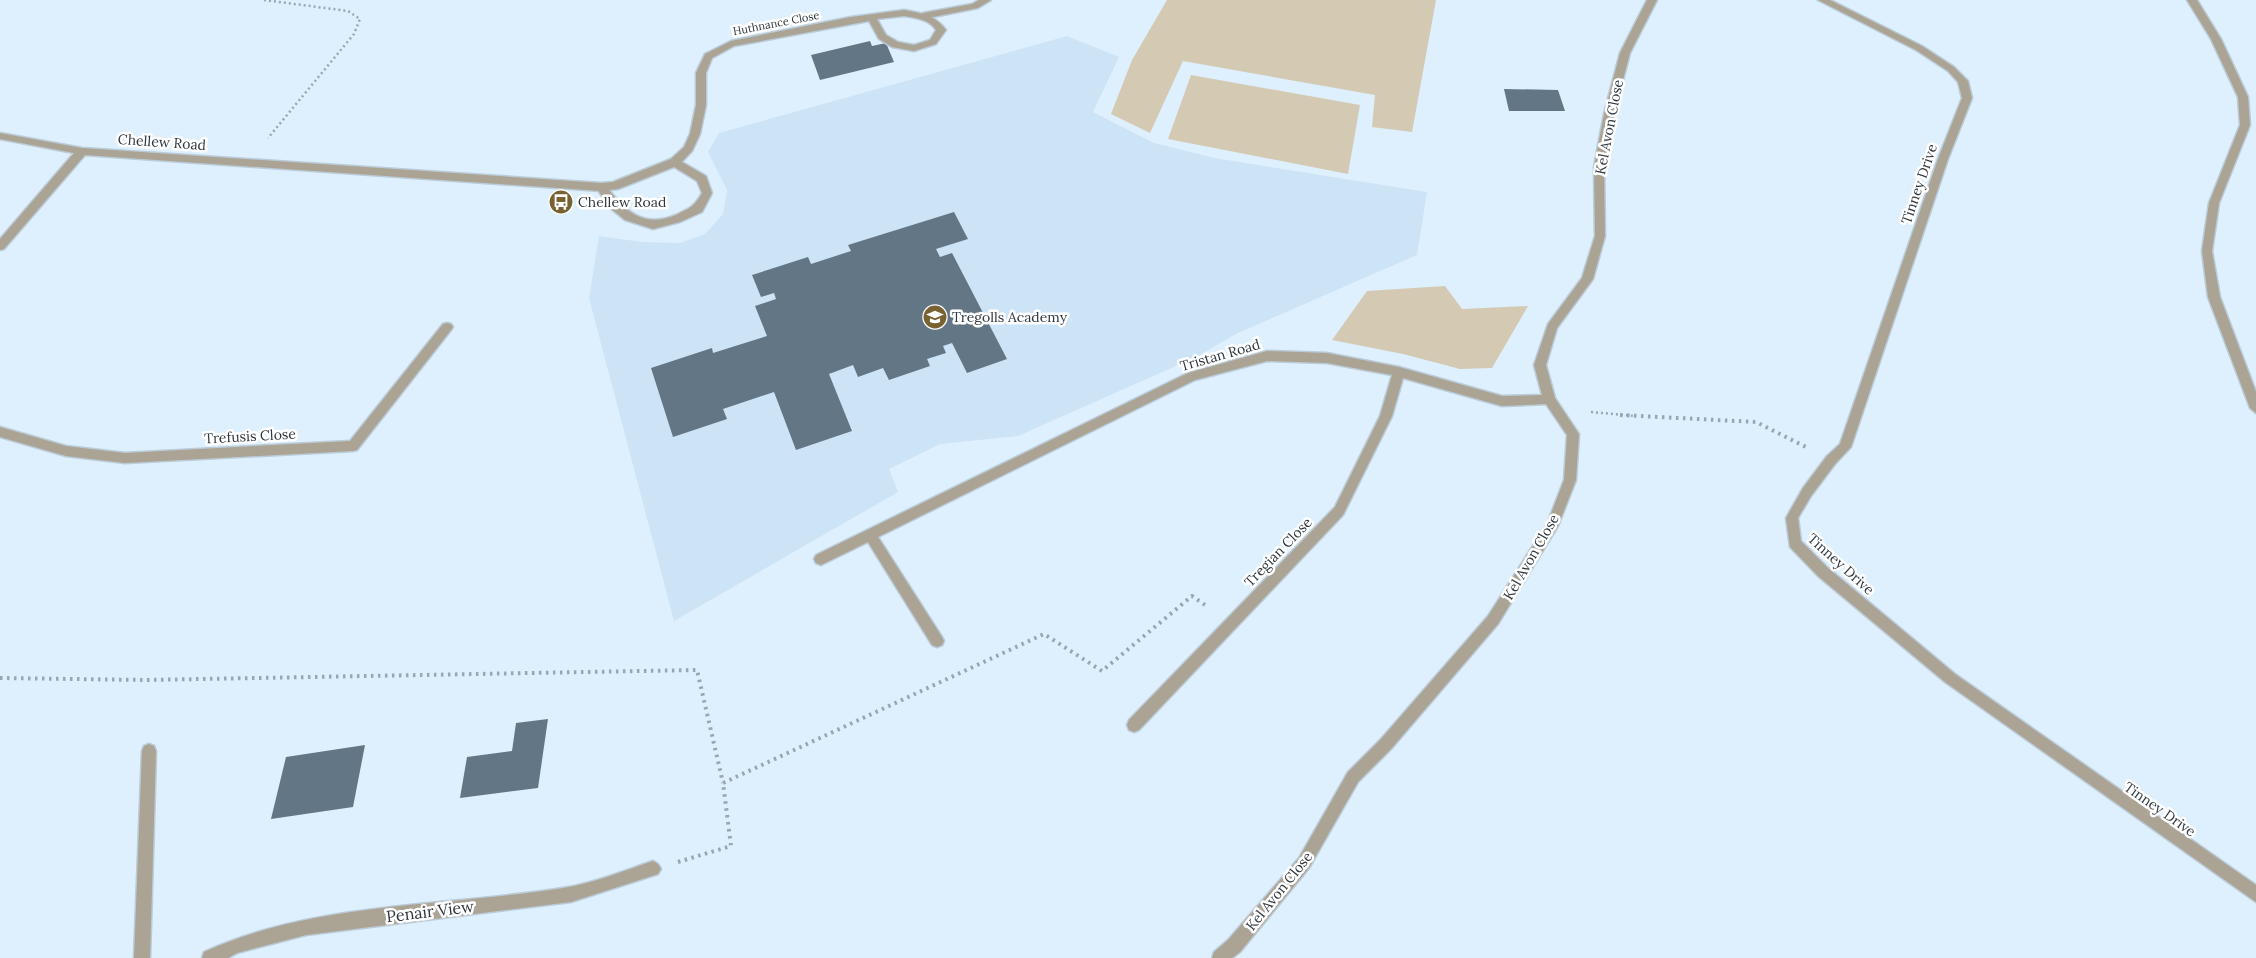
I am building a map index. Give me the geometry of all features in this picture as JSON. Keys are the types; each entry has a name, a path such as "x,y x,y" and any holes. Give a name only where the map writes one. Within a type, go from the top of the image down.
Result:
{"street":[{"name":"Huthnance Close","path":"700,105 701,73 708,56 731,44 904,13 923,16 975,6 986,0"},
{"name":"Kel Avon Close","path":"1220,958 1234,946 1304,863 1352,777 1386,744 1493,620 1552,526 1570,480 1572,434 1549,399 1540,365 1552,327 1587,279 1600,236 1599,166 1609,114 1624,53 1652,0"},
{"path":"2192,0 2216,39 2243,97 2245,125 2214,203 2207,251 2214,297 2256,408"},
{"name":"Tinney Drive","path":"1830,1 1919,48 1952,69 1963,81 1966,98 1943,159 1845,447 1830,460 1807,492 1792,518 1795,543 1823,572 1950,678 2256,894"},
{"path":"872,18 882,37 895,45 914,48 933,42 942,30 936,23 923,16"},
{"name":"Chellew Road","path":"0,136 82,151 601,187 614,186 675,162 688,148 695,134 700,105"},
{"path":"0,246 82,151"},
{"path":"601,187 613,204 629,217 653,225 676,219 698,209 707,193 702,179 675,162"},
{"name":"Trefusis Close","path":"0,432 66,451 125,458 353,446 447,327"},
{"name":"Tristan Road","path":"821,559 1192,376 1267,356 1327,358 1399,372 1502,401 1549,399"},
{"name":"Tregian Close","path":"1134,724 1339,511 1386,416 1399,372"},
{"path":"870,535 937,641"},
{"path":"142,958 148,751"},
{"name":"Penair View","path":"210,958 236,946 306,927 570,894 653,869"}],"path":[{"path":"248,162 354,34 360,18 348,11 264,0"},
{"path":"1558,412 1596,412 1632,416 1756,422 1830,460"},
{"path":"722,783 1044,634 1102,671 1192,596 1230,624"},
{"path":"0,678 145,680 697,670 722,783 731,846 653,869"}],"shaded area":[{"path":"1167,0 1436,0 1412,132 1372,127 1375,95 1183,61 1150,133 1111,114 1132,60"},
{"name":"Tregolls Academy","path":"1067,36 1119,57 1093,112 1154,143 1214,158 1427,192 1417,255 1238,333 1196,357 1018,436 940,444 889,469 898,492 674,621 589,298 599,236 642,242 680,243 705,234 723,214 727,190 708,152 719,133"},
{"path":"1191,75 1360,105 1348,174 1168,139"},
{"path":"1445,286 1462,309 1528,306 1492,368 1460,369 1403,354 1332,340 1367,291"}],"building":[{"path":"870,41 872,46 886,43 894,62 820,80 811,55"},
{"path":"1504,89 1558,90 1565,111 1509,111"},
{"path":"954,212 968,239 936,249 940,257 952,253 1007,359 967,373 952,343 943,346 946,353 927,359 930,366 889,380 883,368 858,377 853,365 829,374 852,431 796,450 774,392 723,409 727,419 673,437 651,368 712,348 713,353 767,336 755,306 776,299 774,293 761,297 752,275 808,257 811,264 851,251 848,245"},
{"path":"548,719 538,788 460,798 467,757 512,751 516,723"},
{"path":"365,745 353,807 271,819 286,757"}],"place":[{"name":"Chellew Road","path":"561,202"},
{"name":"Tregolls Academy","path":"935,317"}]}
